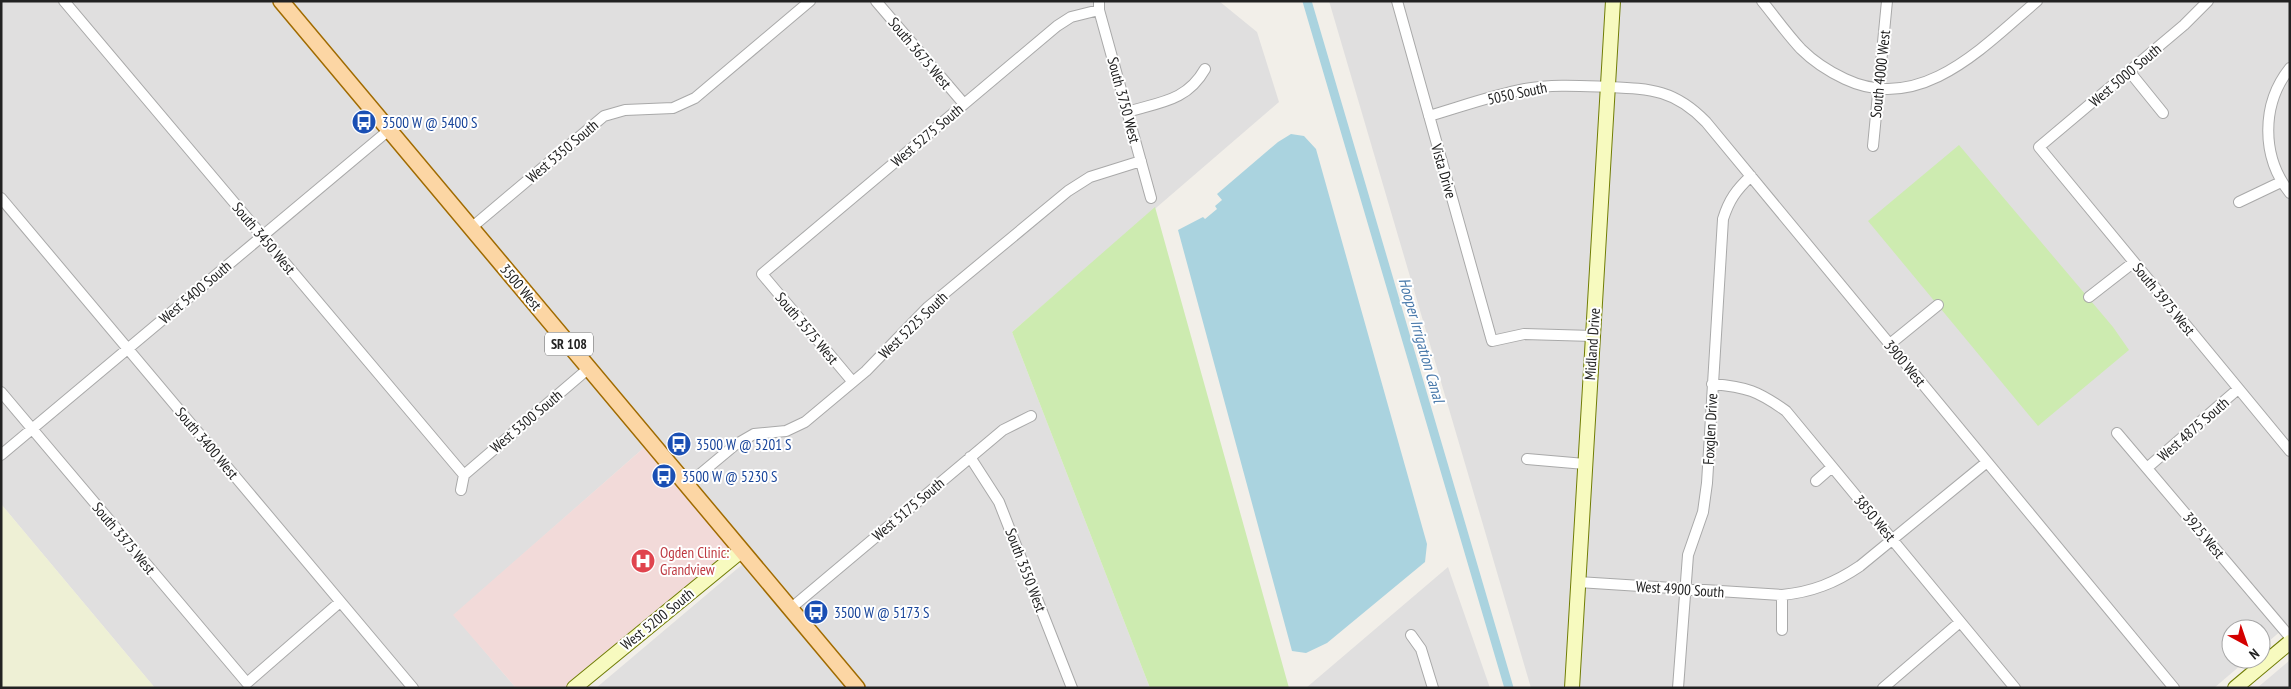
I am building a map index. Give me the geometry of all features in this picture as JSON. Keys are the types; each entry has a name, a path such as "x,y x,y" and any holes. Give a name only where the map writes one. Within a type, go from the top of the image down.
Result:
{"main road":[{"name":"3500 West","path":"281,1 590,368 740,551 857,688"}],"street":[{"name":"South 3450 West","path":"64,1 464,475"},
{"name":"West 5350 South","path":"471,228 604,116 625,110 673,108 696,98 810,1"},
{"name":"South 3675 West","path":"876,1 964,104"},
{"name":"Vista Drive","path":"1397,1 1492,341 1524,334 1593,336"},
{"name":"Midland Drive","path":"1572,688 1613,1"},
{"path":"1762,1 1802,50 1832,73 1856,84 1879,89 1916,87 1946,74 1968,60 2037,1"},
{"name":"South 4000 West","path":"1873,146 1887,1"},
{"name":"West 5000 South","path":"2039,147 2184,25 2208,1"},
{"name":"West 5275 South","path":"762,274 1057,26 1072,17 1099,6"},
{"name":"South 3750 West","path":"1099,6 1151,198"},
{"path":"2290,68 2273,98 2268,121 2272,164 2281,182 2290,193"},
{"path":"1127,112 1183,95 1197,83 1205,69"},
{"path":"2129,71 2163,113"},
{"name":"5050 South","path":"1429,116 1525,89 1563,85 1608,87"},
{"name":"3900 West","path":"1608,87 1641,88 1661,92 1684,102 1706,122 2174,688"},
{"name":"West 5400 South","path":"1,455 388,130"},
{"name":"South 3975 West","path":"2039,147 2290,451"},
{"name":"West 5225 South","path":"687,485 735,445 754,434 786,431 804,422 866,371 928,307 1068,192 1090,177 1141,161"},
{"name":"Foxglen Drive","path":"1678,688 1683,589 1688,555 1703,512 1706,492 1723,219 1728,202 1736,190 1751,176"},
{"path":"2239,202 2281,182"},
{"name":"South 3400 West","path":"1,198 413,688"},
{"path":"2089,297 2134,262"},
{"name":"South 3575 West","path":"762,274 852,381"},
{"path":"1890,344 1938,305"},
{"name":"West 5300 South","path":"464,475 590,368"},
{"name":"3850 West","path":"1712,384 1744,387 1764,395 1786,411 2015,688"},
{"name":"West 4875 South","path":"2147,468 2238,389"},
{"name":"South 3375 West","path":"1,392 247,683 340,602"},
{"name":"West 5175 South","path":"790,608 1003,430 1031,416"},
{"name":"3925 West","path":"2117,433 2290,637"},
{"name":"South 3550 West","path":"970,457 999,502 1072,688"},
{"path":"1527,459 1585,464"},
{"name":"West 4900 South","path":"1578,582 1782,595 1804,593 1841,578 1860,566 1987,462"},
{"path":"1816,481 1832,467"},
{"path":"461,490 464,475"},
{"name":"West 5200 South","path":"574,688 740,551"},
{"path":"1782,595 1782,630"},
{"path":"1882,688 1960,622"},
{"path":"1411,635 1421,649 1433,688"},
{"path":"2235,688 2290,642"}],"shaded area":[{"path":"1,1 270,1 647,445 454,615 516,688 155,688 1,504"},
{"path":"287,1 1219,1 1257,32 1279,102 1012,332 1150,688 865,688"},
{"path":"1329,1 2290,1 2290,623 2271,639 2271,619 2221,619 2221,669 2236,669 2214,688 1531,688"},
{"path":"647,445 739,554 578,688 516,688 453,615"},
{"path":"744,563 848,688 596,688"},
{"path":"1448,567 1490,688 1306,688"},
{"path":"2290,660 2290,688 2257,688"}],"green space":[{"path":"1959,145 2113,327 2129,350 2038,426 1868,221"},
{"path":"1155,207 1289,688 1150,688 1012,332"},
{"path":"1,504 155,688 1,688"}],"water":[{"path":"1291,134 1304,136 1316,149 1427,544 1425,562 1327,643 1306,653 1292,651 1178,230 1203,217 1205,219 1217,209 1215,206 1222,200 1217,194 1278,142"}],"waterway":[{"name":"Hooper Irrigation Canal","path":"1307,1 1509,688"}],"place":[{"name":"3500 W @ 5400 S","path":"364,122"},
{"name":"3500 W @ 5201 S","path":"679,444"},
{"name":"3500 W @ 5230 S","path":"664,476"},
{"name":"Ogden Clinic: Grandview","path":"643,561"},
{"name":"3500 W @ 5173 S","path":"816,612"}]}
